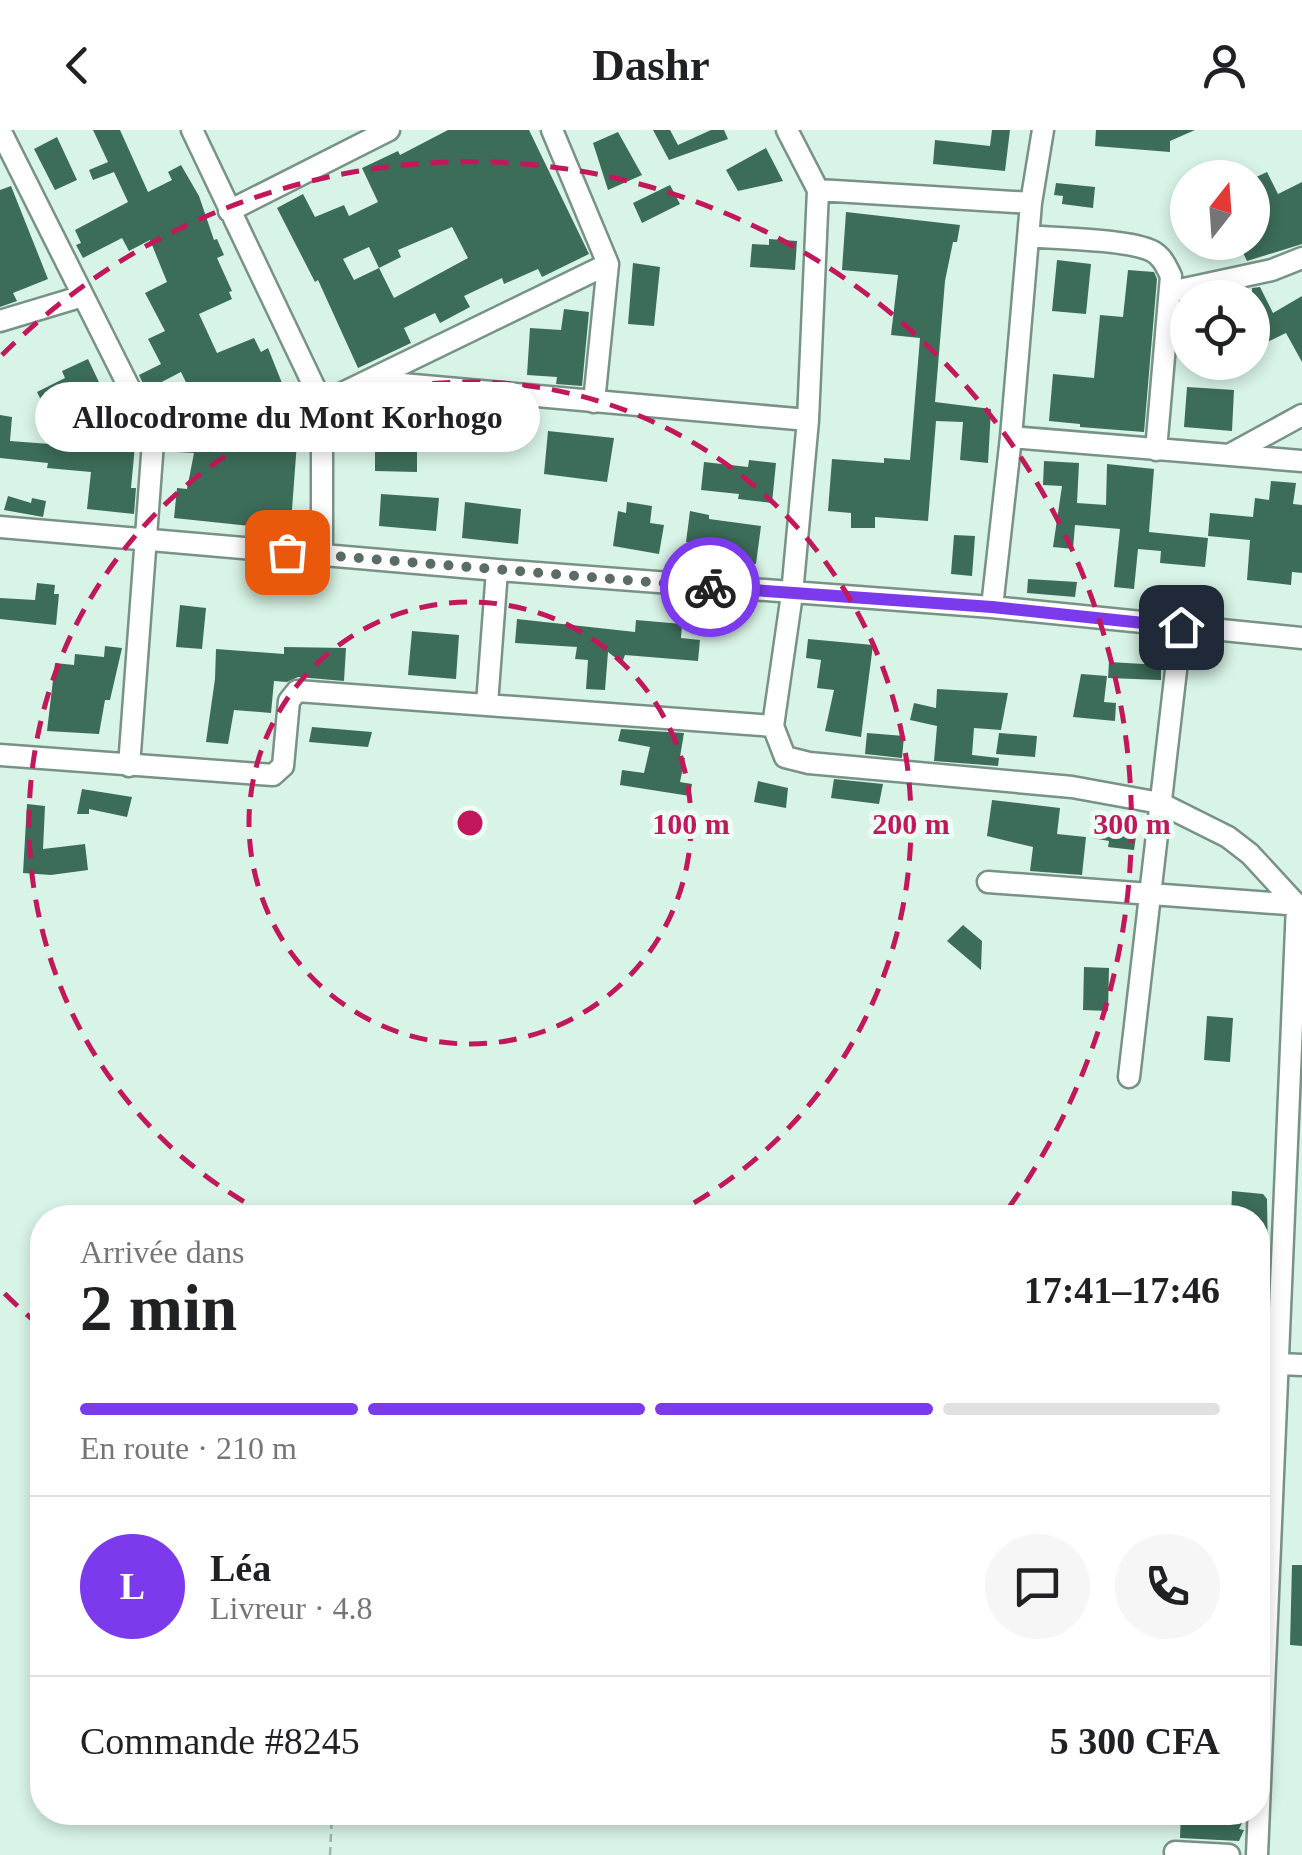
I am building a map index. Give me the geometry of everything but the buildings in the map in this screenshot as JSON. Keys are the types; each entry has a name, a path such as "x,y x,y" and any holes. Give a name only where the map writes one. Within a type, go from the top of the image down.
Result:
{"street":[{"path":"0,130 153,442 129,766"},
{"path":"192,130 322,403 322,556"},
{"path":"229,211 390,130"},
{"path":"552,130 608,264 594,402"},
{"path":"787,130 818,190 808,420 792,594 772,726 786,756 810,764 1072,787 1160,803 1228,837 1300,905 1270,1577"},
{"path":"992,607 1031,203 1043,130"},
{"path":"818,190 1031,203"},
{"path":"1029,236 1153,251 1164,261 1171,280"},
{"path":"1226,280 1272,270 1302,258"},
{"path":"322,403 608,264"},
{"path":"1156,450 1170,292"},
{"path":"0,321 83,296"},
{"path":"368,381 808,420"},
{"path":"1227,456 1302,415"},
{"path":"1011,437 1302,462"},
{"path":"0,527 792,594 992,607 1302,638"},
{"path":"487,704 497,570"},
{"path":"1130,1077 1181,627"},
{"path":"0,756 273,774 280,772 289,701 297,691 772,726"},
{"path":"988,882 1300,905"},
{"path":"1280,1364 1302,1365"},
{"path":"1257,1855 1258,1825"},
{"path":"1174,1852 1230,1855"}],"path":[{"path":"330,1855 331,1825"}],"way so far":[{"path":"287,552 710,587"}],"place":[{"name":"Allocodrome du Mont Korhogo","path":"287,552"}],"route":[{"path":"710,587 992,607 1181,627"}]}
